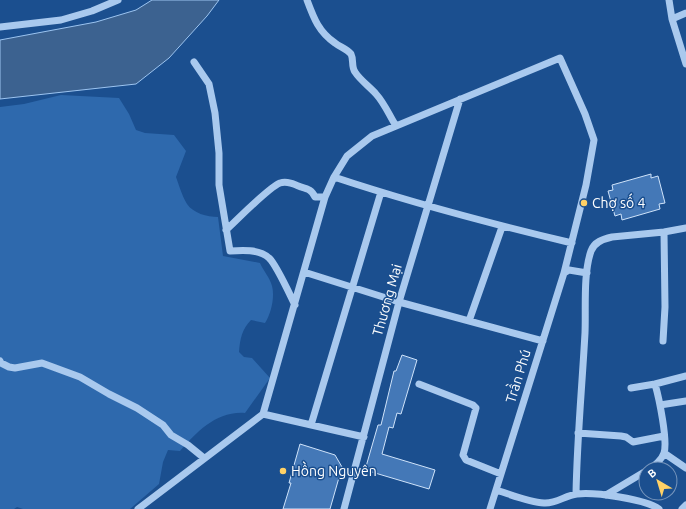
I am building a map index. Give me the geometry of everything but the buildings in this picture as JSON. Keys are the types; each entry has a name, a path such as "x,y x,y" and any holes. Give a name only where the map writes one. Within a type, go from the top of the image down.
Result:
{"street":[{"path":"0,27 61,20 92,11 118,0"},
{"path":"307,0 320,30 334,43 350,54 353,60 352,66 354,71 386,107 396,126"},
{"path":"669,0 672,19 686,64"},
{"path":"672,19 686,13"},
{"name":"Trần Phú","path":"460,99 560,58 585,114 594,140 586,185 564,272 490,509"},
{"path":"194,62 208,84 215,113 219,153 219,185 230,251 243,250 258,252 269,258 275,266 295,305"},
{"path":"138,509 264,414 325,196 334,177 347,156 372,136 460,99"},
{"name":"Thương Mại","path":"344,509 400,302 460,99"},
{"path":"334,177 502,227 572,243"},
{"path":"226,230 271,189 280,183 289,182 310,190 313,192 315,197 325,196"},
{"path":"311,425 381,192"},
{"path":"469,321 502,227"},
{"path":"576,494 587,273 591,250 597,242 612,236 664,232 686,228"},
{"path":"663,341 665,307 664,232"},
{"path":"564,272 569,270 587,273"},
{"path":"304,272 400,302 543,341"},
{"path":"0,361 9,367 15,368 42,363 80,377 137,408 163,425 171,435 188,445 204,458"},
{"path":"631,388 655,384 686,376"},
{"path":"419,384 474,405 476,411 463,455 466,460 501,474"},
{"path":"655,384 660,405 665,448 664,453 657,461"},
{"path":"660,405 686,402"},
{"path":"264,414 364,437"},
{"path":"578,433 621,436 626,437 633,442 664,436"},
{"path":"664,453 686,468"},
{"path":"606,495 638,476"},
{"path":"496,490 536,502 545,503 551,503 576,494 606,495 644,502 654,505 659,509"},
{"path":"682,509 686,505"}],"shaded area":[{"path":"152,0 219,0 207,16 169,58 136,84 0,99 0,40 96,22 136,10"},
{"path":"61,95 119,98 129,114 136,130 145,133 174,135 186,151 176,177 187,204 193,210 201,214 218,217 223,256 260,263 270,280 273,290 271,310 265,323 251,320 248,323 242,334 239,352 244,357 252,358 270,378 245,413 225,415 216,419 200,430 180,451 168,450 163,462 159,484 130,509 23,509 17,507 14,509 0,509 0,107 24,104"}],"place":[{"name":"Chợ số 4","path":"584,203"},
{"name":"Hồng Nguyên","path":"283,471"}]}
